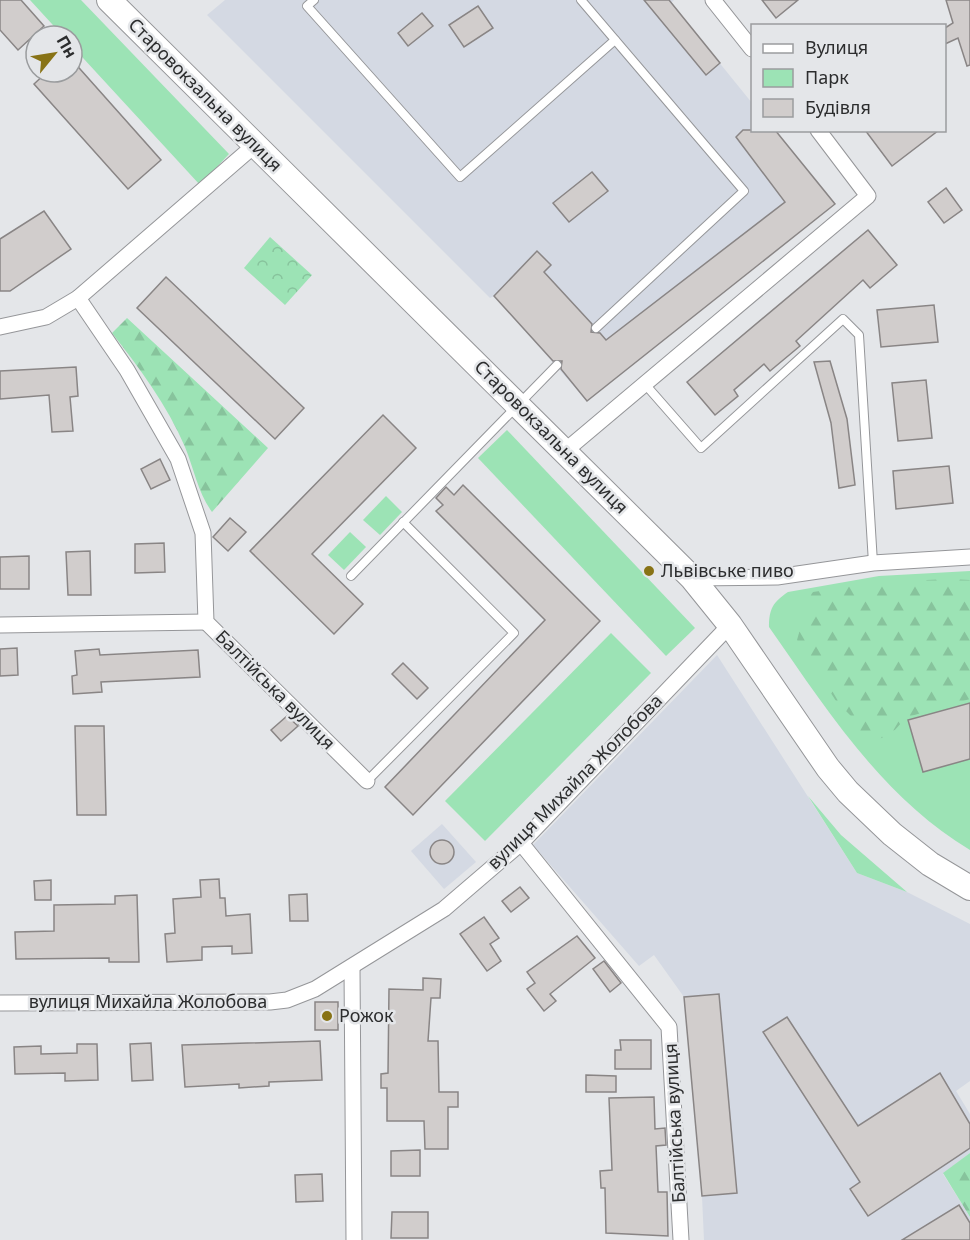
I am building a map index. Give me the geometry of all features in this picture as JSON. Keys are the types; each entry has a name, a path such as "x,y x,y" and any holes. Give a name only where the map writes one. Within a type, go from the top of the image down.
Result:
{"main road":[{"name":"Старовокзальна вулиця","path":"109,0 519,403 692,578 730,625 828,768 866,812 930,864 970,888"}],"street":[{"path":"712,0 751,47"},
{"path":"565,451 868,196 820,132"},
{"path":"0,327 46,317 78,298 255,145"},
{"name":"Балтійська вулиця","path":"78,298 127,370 178,459 203,533 206,622 367,781"},
{"path":"692,578 777,577 873,562 970,557"},
{"path":"0,624 206,622"},
{"name":"вулиця Михайла Жолобова","path":"0,1003 270,1002 303,995 352,968 444,909 521,843 730,625"},
{"name":"Балтійська вулиця","path":"521,843 669,1027 681,1240"},
{"path":"352,968 354,1240"}],"lane":[{"path":"314,0 307,6 460,177 615,40"},
{"path":"580,0 744,191 596,328"},
{"path":"644,383 701,447 843,319 859,335 873,562"},
{"path":"351,576 557,365"},
{"path":"367,781 514,633 403,522"}],"shaded area":[{"path":"225,0 674,0 671,3 751,102 751,132 776,132 835,204 587,401 494,296 490,298 207,15"},
{"path":"717,655 857,873 907,892 970,924 970,1081 956,1091 970,1114 970,1153 943,1174 970,1217 970,1240 704,1240 684,997 654,955 639,966 533,845"},
{"path":"442,824 476,862 444,889 411,851"}],"green space":[{"path":"30,0 81,0 229,154 200,185 84,59 84,24 52,24"},
{"path":"270,237 312,275 285,305 244,268"},
{"path":"127,318 268,448 212,512 203,497 185,447 170,417 143,374 112,333"},
{"path":"507,430 695,628 666,656 478,458"},
{"path":"386,496 402,512 380,535 363,520"},
{"path":"350,532 366,547 344,570 328,555"},
{"path":"970,571 970,850 938,829 883,778 835,720 769,627 773,606 788,592 879,576"},
{"path":"970,580 970,699 904,718 891,733 873,740 859,742 851,716 836,701 797,640 801,626 812,619 814,610 806,597 813,592 880,582"},
{"path":"611,633 651,673 485,841 445,801"},
{"path":"808,796 841,835 907,892 857,873"},
{"path":"970,1153 970,1217 943,1173"}],"building":[{"path":"0,0 21,0 42,24 24,24 24,44 18,50 0,30"},
{"path":"644,0 669,0 720,63 706,75"},
{"path":"762,0 798,0 776,18"},
{"path":"946,0 970,0 970,65 967,66 958,38 946,44 946,27 953,23"},
{"path":"478,6 493,28 464,47 449,25"},
{"path":"422,13 433,26 408,46 398,33"},
{"path":"84,73 161,160 128,189 34,84 84,84"},
{"path":"743,130 777,132 835,204 587,401 561,369 562,361 553,361 494,296 537,251 551,265 544,272 592,324 591,332 600,333 606,340 785,202 736,137"},
{"path":"866,132 936,132 892,166"},
{"path":"592,172 608,191 569,222 553,203"},
{"path":"946,188 962,210 944,223 928,202"},
{"path":"44,211 71,249 10,291 0,291 0,239"},
{"path":"868,230 897,265 870,288 863,280 796,341 800,346 770,371 764,364 734,390 738,396 715,415 687,382"},
{"path":"166,277 304,408 275,439 137,308"},
{"path":"934,305 938,342 881,347 877,310"},
{"path":"830,361 847,419 855,485 839,488 831,423 814,362"},
{"path":"76,367 78,396 70,397 73,431 52,432 49,395 0,399 0,371"},
{"path":"926,380 932,438 898,441 892,383"},
{"path":"383,415 416,448 312,554 363,604 334,634 250,551"},
{"path":"160,459 170,480 151,489 141,469"},
{"path":"949,466 953,503 896,509 893,471"},
{"path":"463,485 600,621 413,815 385,787 545,620 436,511 443,505 436,498 446,487 454,495"},
{"path":"230,518 246,532 228,551 213,537"},
{"path":"164,543 165,572 135,573 135,544"},
{"path":"90,551 91,595 68,595 66,552"},
{"path":"29,556 29,589 0,589 0,557"},
{"path":"17,648 18,675 0,676 0,649"},
{"path":"99,649 100,655 198,650 200,677 101,682 102,692 73,694 72,676 77,675 75,651"},
{"path":"403,663 428,688 417,699 392,674"},
{"path":"970,703 970,759 923,772 908,720"},
{"path":"287,716 298,726 281,741 271,730"},
{"path":"75,726 104,726 106,815 77,815"},
{"path":"442,840 450,844 454,852 450,860 442,864 434,860 430,852 434,844"},
{"path":"219,879 220,898 225,898 226,916 250,914 252,953 232,954 232,946 202,947 202,960 167,962 165,934 175,933 173,899 201,897 200,880"},
{"path":"51,880 51,900 35,900 34,881"},
{"path":"520,887 529,898 511,912 502,901"},
{"path":"307,894 308,921 290,921 289,895"},
{"path":"137,895 139,962 109,962 109,958 16,959 15,932 54,931 54,905 115,904 115,896"},
{"path":"484,917 499,938 490,944 501,961 487,971 460,934"},
{"path":"577,936 595,958 550,994 556,1001 544,1011 527,989 535,983 527,972"},
{"path":"604,961 621,983 610,992 593,969"},
{"path":"423,978 441,979 440,998 431,998 428,1041 438,1041 439,1092 458,1092 458,1107 448,1107 448,1149 425,1149 424,1121 387,1121 387,1088 381,1088 381,1074 388,1073 389,989 423,990"},
{"path":"719,994 737,1193 702,1196 684,997"},
{"name":"Рожок","path":"315,1002 338,1002 338,1030 315,1030"},
{"path":"787,1017 858,1126 940,1073 970,1124 970,1148 868,1216 850,1189 860,1182 763,1032"},
{"path":"620,1040 651,1040 651,1069 615,1069 615,1050 621,1050"},
{"path":"320,1041 322,1080 269,1082 269,1086 239,1088 239,1084 185,1087 182,1045"},
{"path":"151,1043 153,1080 132,1081 130,1044"},
{"path":"77,1044 97,1044 98,1080 65,1081 65,1073 15,1074 14,1047 41,1046 41,1054 77,1053"},
{"path":"586,1075 616,1076 616,1092 586,1092"},
{"path":"654,1097 655,1129 665,1128 666,1145 656,1146 658,1192 667,1192 668,1236 606,1233 605,1188 601,1188 600,1171 612,1170 609,1098"},
{"path":"420,1150 420,1176 391,1176 391,1151"},
{"path":"322,1174 323,1201 296,1202 295,1175"},
{"path":"959,1205 970,1223 970,1240 902,1240"},
{"path":"392,1212 428,1212 428,1238 391,1238"}],"place":[{"name":"Львівське пиво","path":"649,571"},
{"name":"Рожок","path":"327,1016"}]}
